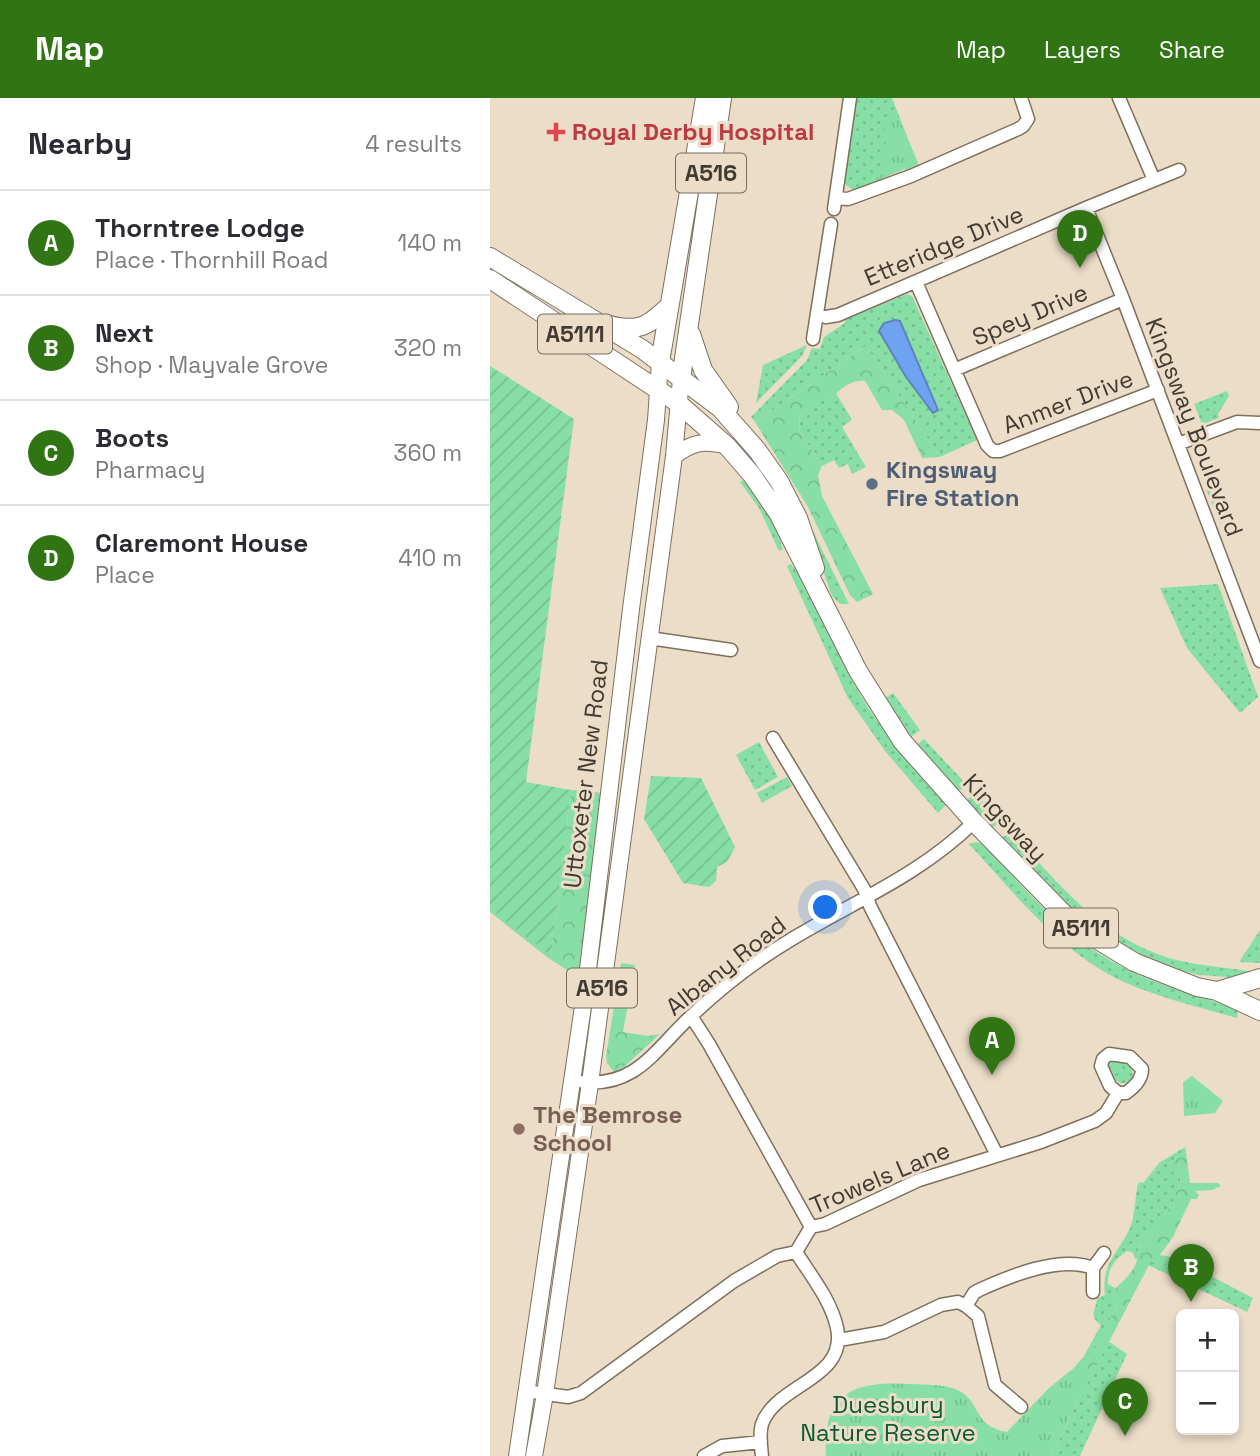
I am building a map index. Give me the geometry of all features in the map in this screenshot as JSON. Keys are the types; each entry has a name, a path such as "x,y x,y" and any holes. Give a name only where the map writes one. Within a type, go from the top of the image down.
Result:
{"highway":[{"name":"Uttoxeter New Road","path":"660,362 705,98"},
{"name":"Uttoxeter New Road","path":"681,379 722,98"},
{"name":"A5111","path":"490,257 660,362"},
{"name":"A5111","path":"490,279 659,390"},
{"path":"599,322 627,329 639,328 655,320 669,306"},
{"path":"689,323 698,361 707,378 757,450"},
{"name":"Kingsway","path":"660,362 720,408 757,450 779,481 798,518 822,584 826,605"},
{"path":"659,390 681,379"},
{"name":"Kingsway","path":"659,390 727,446 752,475 778,513 858,671 888,720 915,757 974,822 1066,916 1111,950 1152,970 1197,987 1217,991 1260,1011"},
{"path":"1217,991 1260,978"}],"main road":[{"name":"Uttoxeter New Road","path":"517,1456 587,972 659,390 660,362"},
{"name":"Uttoxeter New Road","path":"534,1456 590,1083 674,456 681,379"},
{"path":"674,456 699,442 727,446"}],"street":[{"path":"850,98 835,204 911,176 1024,126 1028,118 1021,98"},
{"path":"1119,98 1154,180"},
{"name":"Etteridge Drive","path":"818,315 838,315 1179,170"},
{"name":"Kingsway Boulevard","path":"1086,208 1260,661"},
{"path":"813,339 832,249 831,224"},
{"path":"916,282 954,370"},
{"name":"Spey Drive","path":"954,370 1123,299"},
{"name":"Anmer Drive","path":"954,370 987,445 993,451 1034,438 1157,390"},
{"path":"1178,444 1237,422 1260,424"},
{"path":"649,638 731,650"},
{"path":"773,738 864,889 998,1155"},
{"name":"Albany Road","path":"572,1081 614,1081 634,1072 691,1016 789,940 892,885 948,847 974,822"},
{"path":"691,1016 811,1227"},
{"name":"Trowels Lane","path":"796,1252 811,1227 825,1224 919,1180 1095,1121 1106,1113 1118,1093"},
{"path":"526,1391 568,1397 581,1393 734,1281 777,1256 796,1252 834,1316 839,1340 837,1351 828,1366 768,1413 761,1426 762,1456"},
{"path":"1093,1292 1093,1268 1104,1253"},
{"path":"966,1306 979,1290 1055,1264 1073,1263 1093,1268"},
{"path":"839,1340 884,1332 950,1302 966,1306 978,1316 981,1324 995,1385 1021,1407"},
{"path":"704,1456 722,1446 761,1442"}],"green space":[{"path":"856,98 892,98 919,167 909,171 904,169 854,191 844,183"},
{"path":"897,113 918,163 876,180 885,153 886,126"},
{"path":"907,294 912,296 977,440 940,457 866,346 755,422 751,417 807,360 812,348 820,349 824,337 845,323 845,320"},
{"path":"807,345 802,356 756,403 763,365"},
{"path":"866,346 940,457 922,458 904,420 892,410 882,410 865,381 850,384 830,401 820,401 799,415 800,432 822,466 818,475 822,496 873,594 857,602 850,595 808,507 755,422"},
{"path":"490,366 574,419 526,782 571,790 551,956 490,909"},
{"path":"1227,391 1229,396 1218,414 1219,418 1202,424 1194,404"},
{"path":"836,393 852,420 842,427 866,467 852,474 848,464 839,468 834,460 822,466 800,432 799,415 820,400 830,401"},
{"path":"743,480 771,515 783,549 779,551 759,508 740,482"},
{"path":"1215,486 1229,519 1220,523 1206,489"},
{"path":"798,501 849,604 840,604 832,596"},
{"path":"791,564 810,590 854,684 869,709 901,754 946,805 938,813 885,751 848,698 787,566"},
{"path":"1218,584 1258,697 1240,713 1187,648 1160,588"},
{"path":"893,693 920,730 911,737 885,698"},
{"path":"924,739 967,785 956,790 920,751 918,744"},
{"path":"759,742 778,777 755,790 736,755"},
{"path":"651,776 701,778 735,847 727,862 717,867 716,881 709,887 683,883 644,819"},
{"path":"787,777 792,786 762,803 757,793"},
{"path":"571,790 604,793 579,978 547,957 490,912 490,909 551,955"},
{"path":"974,793 1002,821 992,828 966,801"},
{"path":"1012,832 1064,889 1122,937 1169,958 1248,971 1250,975 1199,975 1150,963 1088,926 1001,838"},
{"path":"969,844 983,844 1059,923 1094,950 1143,977 1238,1009 1237,1018 1152,993 1101,970 1059,939 1040,921"},
{"path":"1260,930 1260,963 1239,962"},
{"path":"621,963 635,965 623,1032 648,1036 660,1034 624,1067 614,1072 607,1063 606,1056"},
{"path":"1109,1061 1130,1064 1133,1075 1126,1083 1118,1082 1106,1067"},
{"path":"1192,1076 1223,1101 1215,1113 1184,1116 1183,1082"},
{"path":"1185,1147 1186,1152 1168,1164 1167,1168 1180,1176 1181,1185 1176,1197 1138,1248 1139,1256 1136,1260 1132,1252 1127,1251 1110,1269 1108,1284 1115,1288 1113,1294 1117,1305 1093,1353 1084,1356 1101,1325 1094,1316 1097,1298 1105,1295 1104,1284 1108,1267 1130,1228 1138,1183 1144,1182 1159,1163"},
{"path":"1186,1152 1190,1183 1218,1183 1221,1186 1212,1190 1195,1191 1199,1195 1197,1199 1191,1199 1173,1237 1160,1255 1176,1258 1176,1265 1151,1261 1057,1442 1071,1371 1084,1356 1093,1352 1117,1305 1114,1291 1131,1272 1138,1257 1138,1248 1154,1230 1159,1216 1165,1214 1176,1197 1181,1185 1180,1176 1166,1168"},
{"path":"1176,1258 1253,1298 1247,1312 1148,1265 1151,1261 1166,1263 1176,1261"},
{"path":"1108,1341 1127,1354 1080,1456 1051,1456"},
{"name":"Duesbury Nature Reserve","path":"1071,1370 1088,1380 1051,1456 826,1456 827,1429 831,1414 837,1402 857,1388 898,1383 950,1387 964,1393 987,1424 1007,1432 1048,1389"}],"water":[{"path":"900,321 938,410 933,413 906,377 879,331 884,323"}],"place":[{"name":"Royal Derby Hospital","path":"556,132"},
{"name":"Claremont House","path":"1080,268"},
{"name":"Kingsway Fire Station","path":"872,484"},
{"name":"Thorntree Lodge","path":"992,1075"},
{"name":"The Bemrose School","path":"519,1129"},
{"name":"Next","path":"1191,1302"},
{"name":"Boots","path":"1125,1436"}]}
